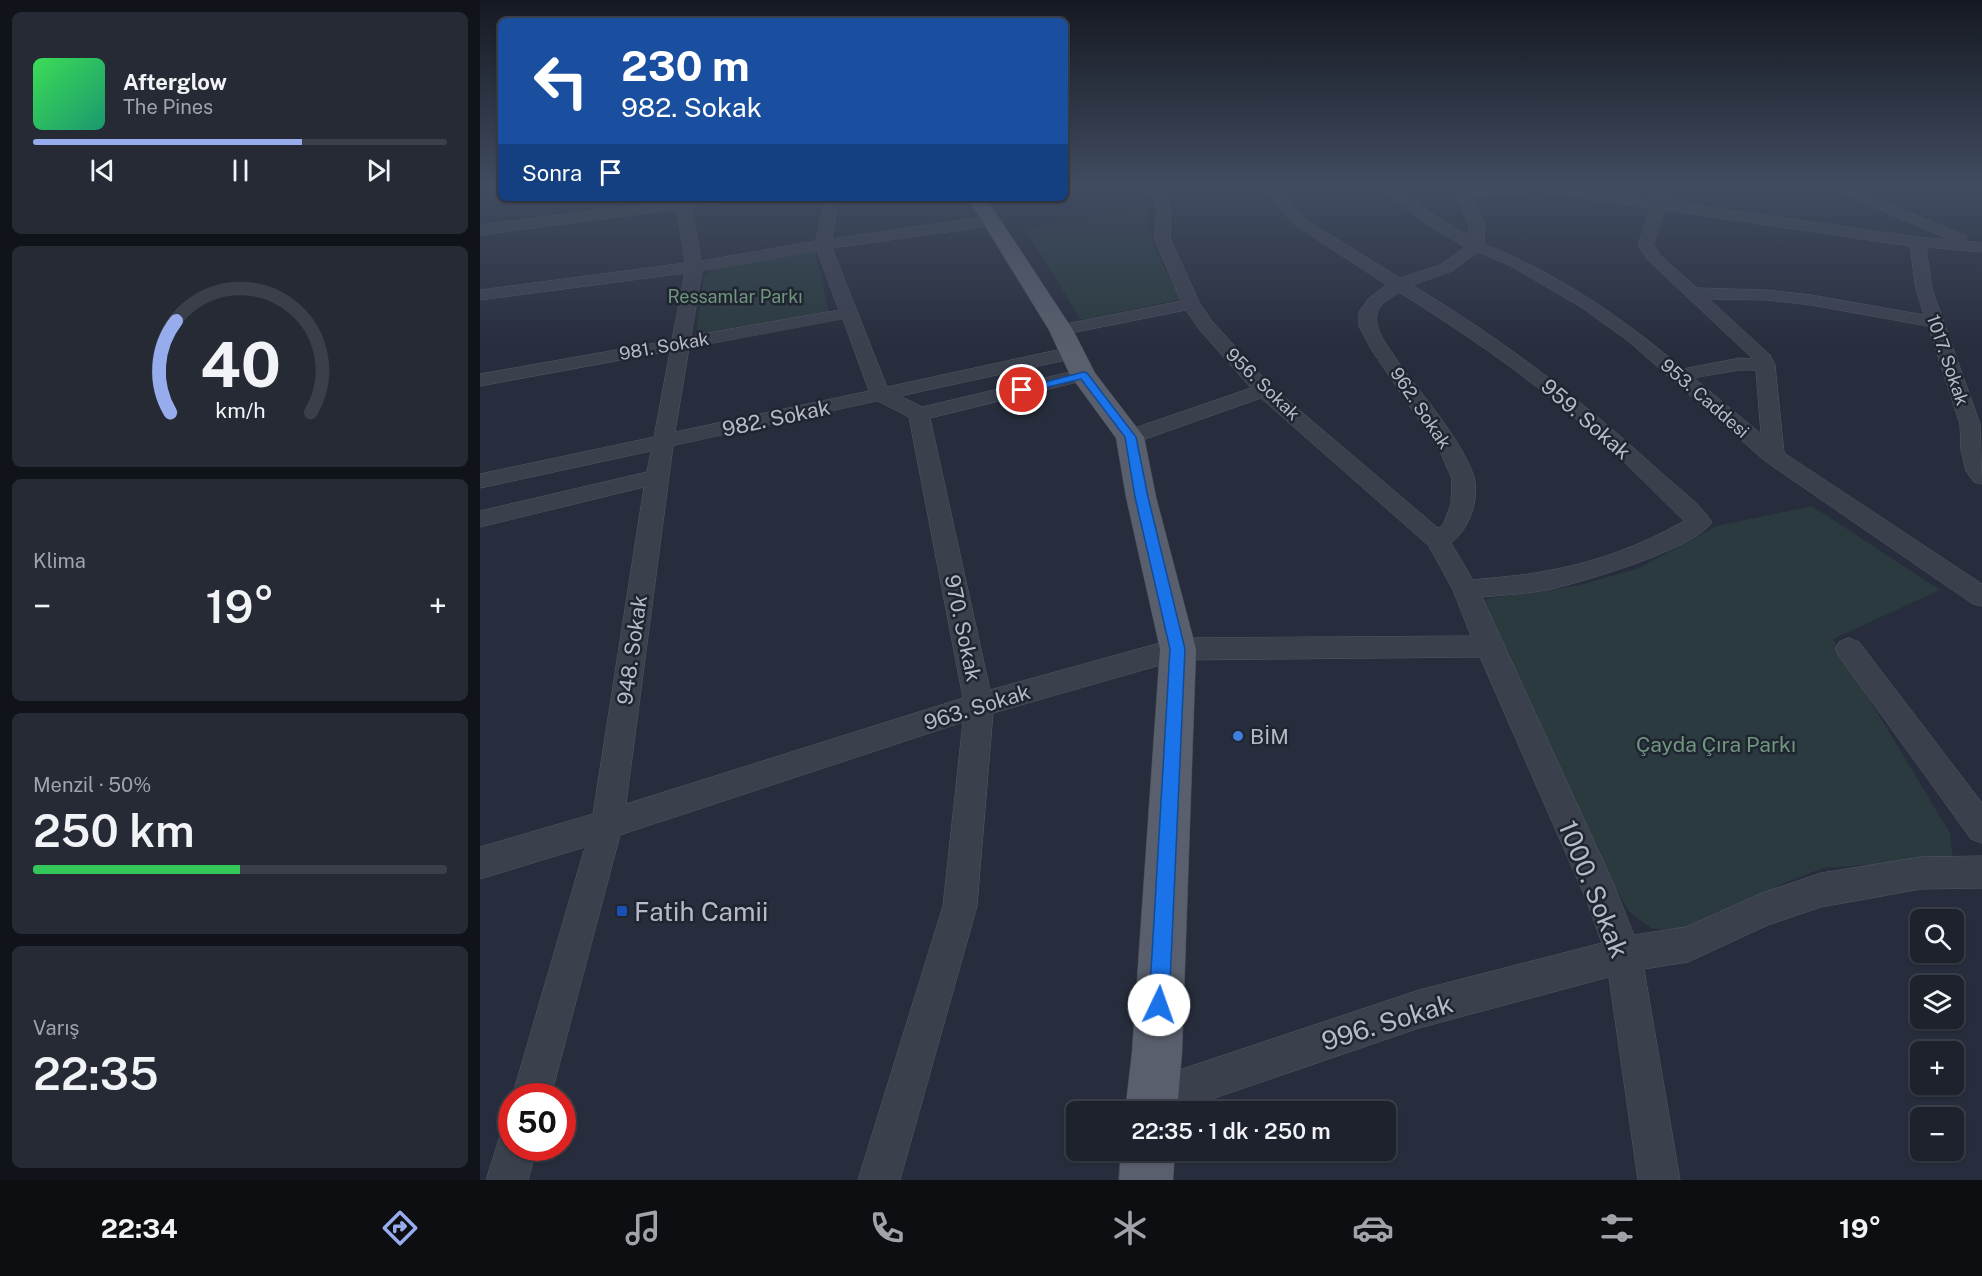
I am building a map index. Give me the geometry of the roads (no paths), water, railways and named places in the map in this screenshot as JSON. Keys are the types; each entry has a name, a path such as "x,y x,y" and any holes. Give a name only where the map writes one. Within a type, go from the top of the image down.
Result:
{"main road":[{"path":"1005,240 1072,353 1130,437 1178,649 1152,1101"},
{"path":"1146,1180 1147,1161"}],"street":[{"name":"948. Sokak","path":"535,1083 607,825 657,477 694,267 690,240"},
{"path":"824,240 823,245 880,394 919,414 1191,304"},
{"path":"480,295 694,267 842,240"},
{"name":"956. Sokak","path":"1163,240 1191,304 1205,326 1264,390 1438,541 1466,590"},
{"name":"959. Sokak","path":"1327,240 1468,327 1545,383 1591,420 1700,522 1681,534 1646,549 1557,578 1466,590"},
{"name":"953. Caddesi","path":"1463,240 1517,263 1587,303 1633,336 1773,456 1982,597"},
{"path":"1398,284 1446,268 1476,246 1476,240"},
{"path":"1647,240 1646,245 1655,259 1761,355 1765,365 1773,456"},
{"path":"1904,240 1981,247"},
{"path":"1964,240 1981,247"},
{"name":"1017. Sokak","path":"1917,242 1924,289 1970,424 1972,450 1977,471 1982,477"},
{"name":"962. Sokak","path":"1398,284 1375,302 1368,312 1368,326 1380,349 1451,452 1463,479 1463,504 1453,529 1438,541"},
{"path":"1692,293 1767,295 1811,300 1935,322"},
{"name":"981. Sokak","path":"480,380 849,313"},
{"name":"982. Sokak","path":"480,482 1072,353"},
{"path":"1679,375 1740,364 1765,365"},
{"path":"1130,437 1264,390"},
{"name":"970. Sokak","path":"879,1180 960,906 979,705 919,414"},
{"path":"480,519 657,477"},
{"name":"1000. Sokak","path":"1466,590 1602,897 1624,955 1659,1180"},
{"name":"963. Sokak","path":"480,863 607,825 979,705 1178,649 1489,646"},
{"path":"1849,649 1982,828"},
{"name":"996. Sokak","path":"1163,1101 1419,1009 1624,955 1688,944 1762,910 1821,890 1921,873 1982,872"},
{"path":"507,1180 512,1161"}],"place":[{"name":"BİM","path":"1238,736"},
{"name":"Fatih Camii","path":"622,911"}],"park label":[{"name":"Ressamlar Parkı","path":"735,296"},
{"name":"Çayda Çıra Parkı","path":"1716,744"}]}
